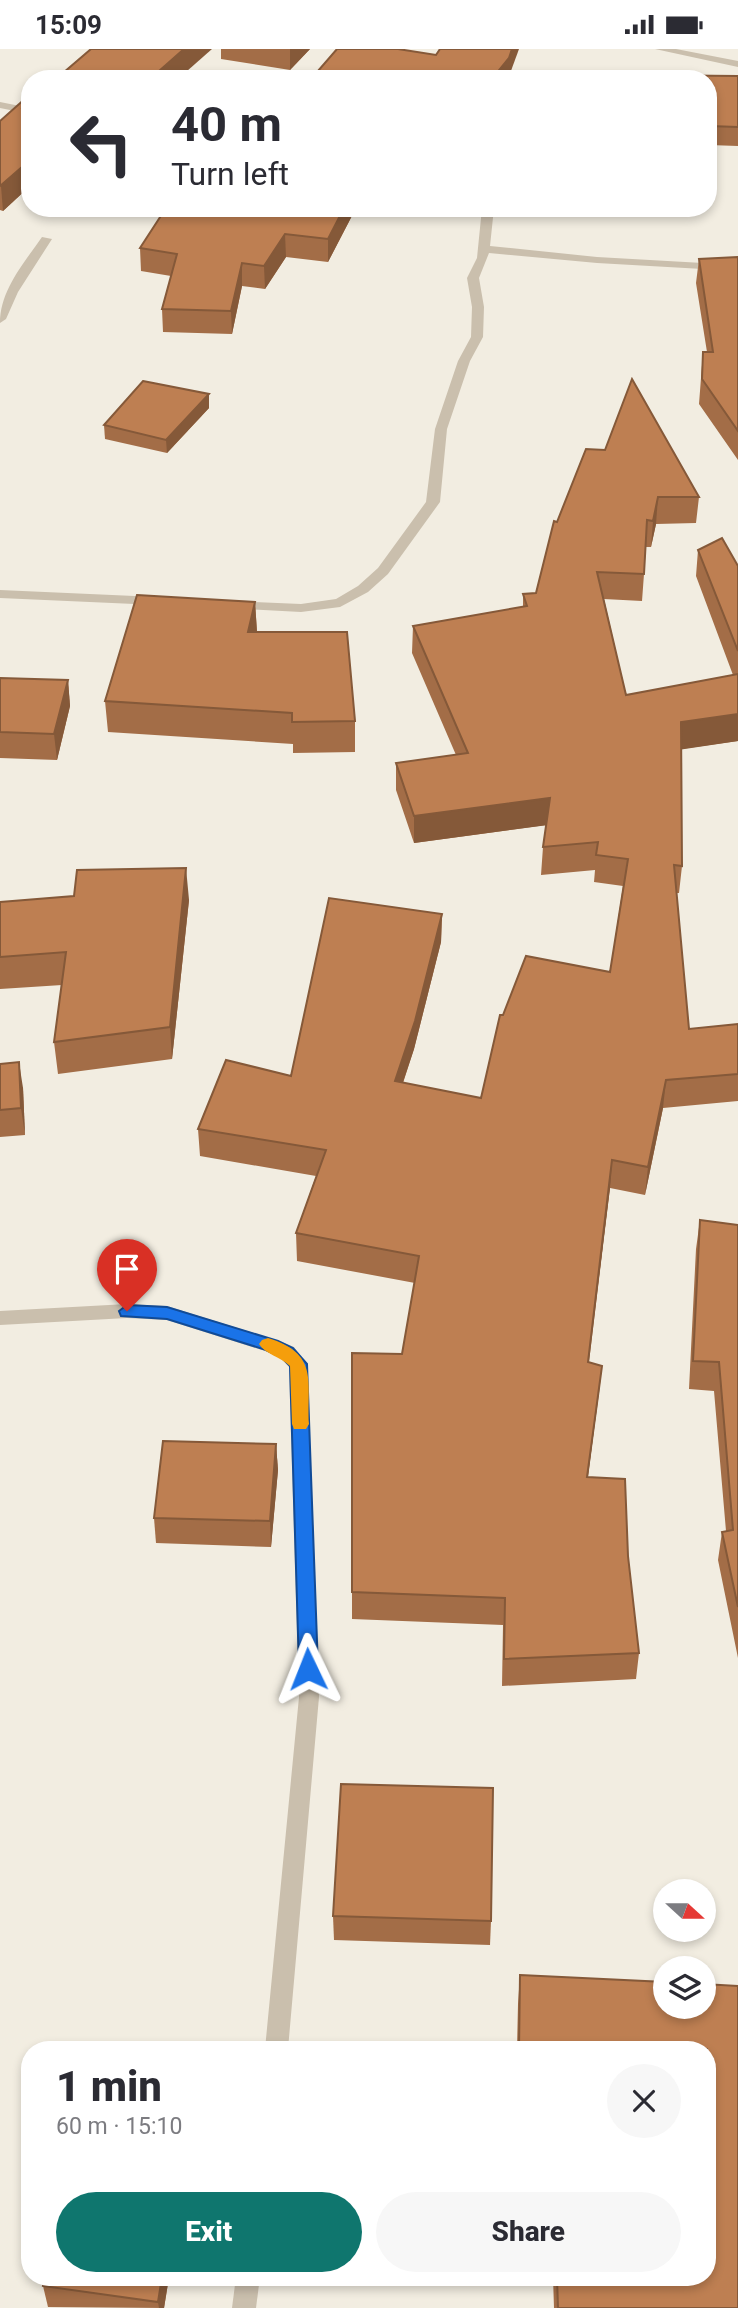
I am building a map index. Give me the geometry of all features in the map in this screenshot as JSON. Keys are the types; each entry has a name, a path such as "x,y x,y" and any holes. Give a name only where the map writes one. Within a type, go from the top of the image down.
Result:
{"street":[{"path":"660,49 738,64"},
{"path":"0,105 21,109"},
{"path":"222,604 301,608 340,603 363,589 383,571 433,502 441,429 464,361 477,337 478,307 473,278 483,258 487,217"},
{"path":"0,319 12,292 46,239"},
{"path":"484,249 597,260 738,268"},
{"path":"0,594 169,602"},
{"path":"0,1318 127,1311 167,1313 272,1346 287,1352 298,1364 309,1697 278,2041"},
{"path":"244,2308 247,2286"}],"building":[{"path":"91,49 184,49 160,70 66,70"},
{"path":"337,49 398,49 436,55 440,49 512,49 499,70 319,70"},
{"path":"717,76 738,76 738,127 717,126"},
{"path":"21,102 21,168 0,186 0,121"},
{"path":"160,217 339,217 328,239 285,234 264,266 242,263 231,311 162,309 177,254 140,248"},
{"path":"738,257 738,431 702,379 703,352 713,352 699,259"},
{"path":"632,379 699,497 658,497 653,521 647,520 644,574 597,572 626,695 738,674 738,714 681,722 682,866 674,865 689,1029 738,1024 738,1074 666,1080 648,1167 612,1160 588,1362 602,1366 587,1477 625,1479 628,1556 639,1653 504,1659 505,1598 352,1592 352,1353 402,1354 419,1256 296,1233 326,1150 198,1129 226,1060 291,1076 329,898 442,914 415,1021 395,1081 481,1098 500,1015 503,1015 526,956 610,972 628,859 596,855 598,842 543,847 550,798 414,816 396,763 468,753 413,626 527,606 523,594 536,593 554,521 557,522 586,449 605,450"},
{"path":"143,381 209,394 166,440 104,425"},
{"path":"722,538 738,566 738,651 698,550"},
{"path":"137,595 255,602 248,632 347,632 355,721 292,722 292,713 105,701"},
{"path":"0,678 68,680 54,734 0,732"},
{"path":"186,868 170,1027 54,1042 66,952 0,957 0,902 74,896 77,870"},
{"path":"19,1062 21,1108 0,1110 0,1064"},
{"path":"700,1220 738,1225 738,1607 722,1532 733,1530 719,1362 693,1361"},
{"path":"163,1441 276,1444 270,1521 154,1518"},
{"path":"341,1784 493,1788 491,1921 333,1916"},
{"path":"520,1975 653,1981 653,2019 716,2019 716,1985 738,1986 738,2308 558,2308 557,2286 716,2286 716,2041 519,2041"},
{"path":"43,2286 161,2286 158,2302"}],"slow traffic":[{"path":"268,1344 287,1352 298,1364 300,1424"}],"route":[{"path":"127,1311 167,1313 194,1321 287,1352 298,1364 308,1669"}]}
